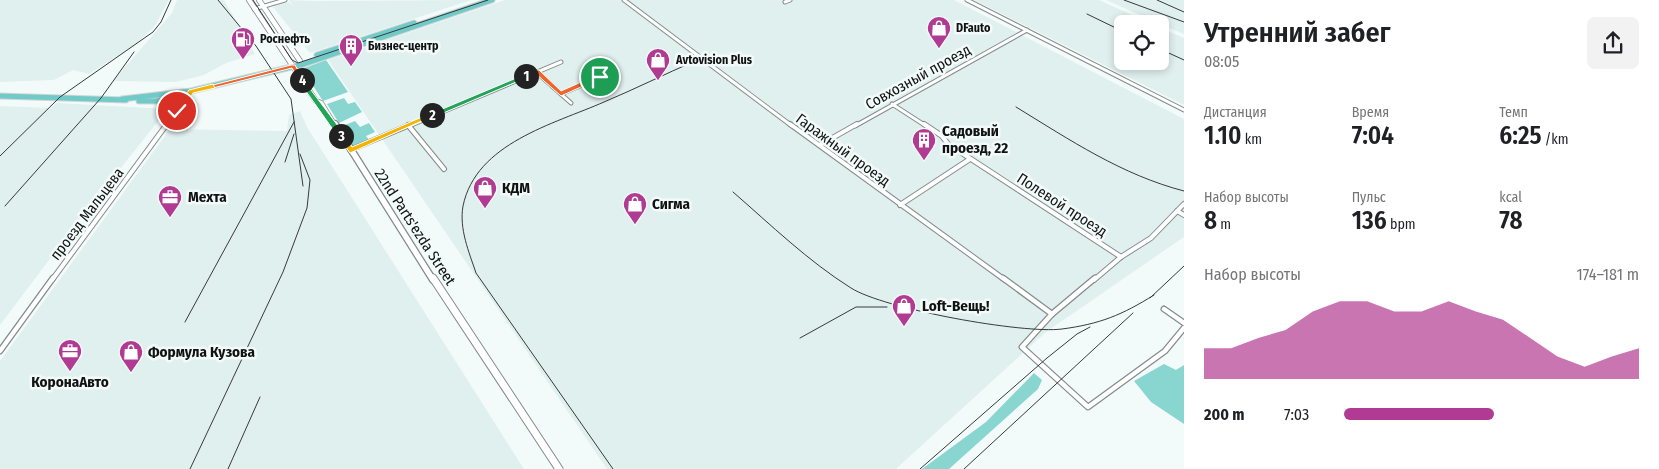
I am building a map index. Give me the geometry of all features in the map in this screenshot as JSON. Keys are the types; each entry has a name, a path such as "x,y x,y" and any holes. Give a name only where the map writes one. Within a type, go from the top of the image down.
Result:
{"main road":[{"path":"157,101 293,66 449,13 481,0"},
{"path":"293,66 300,61 492,0"},
{"path":"122,99 191,91"},
{"path":"0,96 157,101 172,103 179,108"}],"street":[{"name":"22nd Parts'ezda Street","path":"249,0 350,150 559,469"},
{"path":"259,0 300,61"},
{"path":"254,9 283,0"},
{"name":"Гаражный проезд","path":"624,0 695,50 785,122 820,145 1052,314"},
{"path":"785,2 790,0"},
{"path":"967,0 1184,110"},
{"name":"Совхозный проезд","path":"820,145 1027,30"},
{"path":"350,150 561,62"},
{"path":"536,72 571,104"},
{"path":"561,94 600,77"},
{"name":"проезд Мальцева","path":"0,351 191,91"},
{"name":"Полевой проезд","path":"892,104 942,136 948,144 970,159 1121,256"},
{"path":"408,125 444,169"},
{"path":"900,205 970,159"},
{"path":"1184,204 1152,238 1121,256 1052,314 1022,347 1088,407 1165,351 1184,328"},
{"path":"1177,211 1184,215"},
{"path":"1164,309 1184,323"}],"shaded area":[{"path":"0,0 169,0 154,27 136,44 89,74 73,70 54,80 0,82"},
{"path":"177,0 224,0 255,54 226,63 204,75 176,82 113,81 172,13"},
{"path":"289,0 471,0 310,53 273,7 289,2 294,7"},
{"path":"505,0 954,0 1184,119 1184,237 1046,332 896,469 607,469 328,60"},
{"path":"974,0 1099,0 1132,15 1114,15 1114,70"},
{"path":"1106,0 1184,0 1184,34 1169,28 1169,15 1140,15"},
{"path":"1169,32 1184,38 1184,105 1114,70 1169,70"},
{"path":"326,60 348,92 323,101 302,69"},
{"path":"344,98 348,104 355,102 362,112 339,123 327,104"},
{"path":"57,103 168,109 83,215 0,325 0,106 50,108"},
{"path":"300,111 307,127 524,469 0,469 0,361 170,129 287,131 289,115"},
{"path":"355,121 360,127 369,123 375,132 366,136 370,141 355,148 340,127"},
{"path":"1164,364 1176,370 1184,365 1184,424 1151,402 1134,381"},
{"path":"1034,373 1042,380 1038,389 949,469 922,469 986,422"}],"tram line":[{"path":"253,0 292,60 298,63 488,0"}],"railway":[{"path":"0,156 60,97 153,32 161,22 171,0"},
{"path":"218,0 256,46 291,99 303,186"},
{"path":"1124,0 1184,22"},
{"path":"1157,0 1184,12"},
{"path":"1087,14 1114,27"},
{"path":"5,206 101,98 134,52"},
{"path":"1169,53 1184,60"},
{"path":"613,469 476,273 462,223 463,206 471,184 483,166 500,151 541,128 695,61"},
{"path":"1016,107 1118,166 1139,176 1184,191"},
{"path":"185,322 294,122"},
{"path":"285,162 294,134"},
{"path":"190,469 283,272 307,208 310,180 300,154"},
{"path":"733,192 805,254 851,288 868,296 922,312 1017,328 1062,329 1110,318 1152,296"},
{"path":"1152,296 1184,266"},
{"path":"800,338 856,307 887,307"},
{"path":"964,469 1133,313"},
{"path":"920,469 1047,358 1077,334 1090,327"},
{"path":"228,469 260,397"}],"place":[{"name":"DFauto","path":"939,49"},
{"name":"Роснефть","path":"243,60"},
{"name":"Бизнес-центр","path":"351,67"},
{"name":"Avtovision Plus","path":"658,81"},
{"name":"Садовый проезд, 22","path":"924,161"},
{"name":"КДМ","path":"485,209"},
{"name":"Мехта","path":"170,218"},
{"name":"Сигма","path":"635,225"},
{"name":"Loft-Вещь!","path":"904,327"},
{"name":"КоронаАвто","path":"70,372"},
{"name":"Формула Кузова","path":"131,373"}],"route":[{"path":"177,111 191,91 252,78 293,66 350,150 536,72 561,94 600,77"}]}
